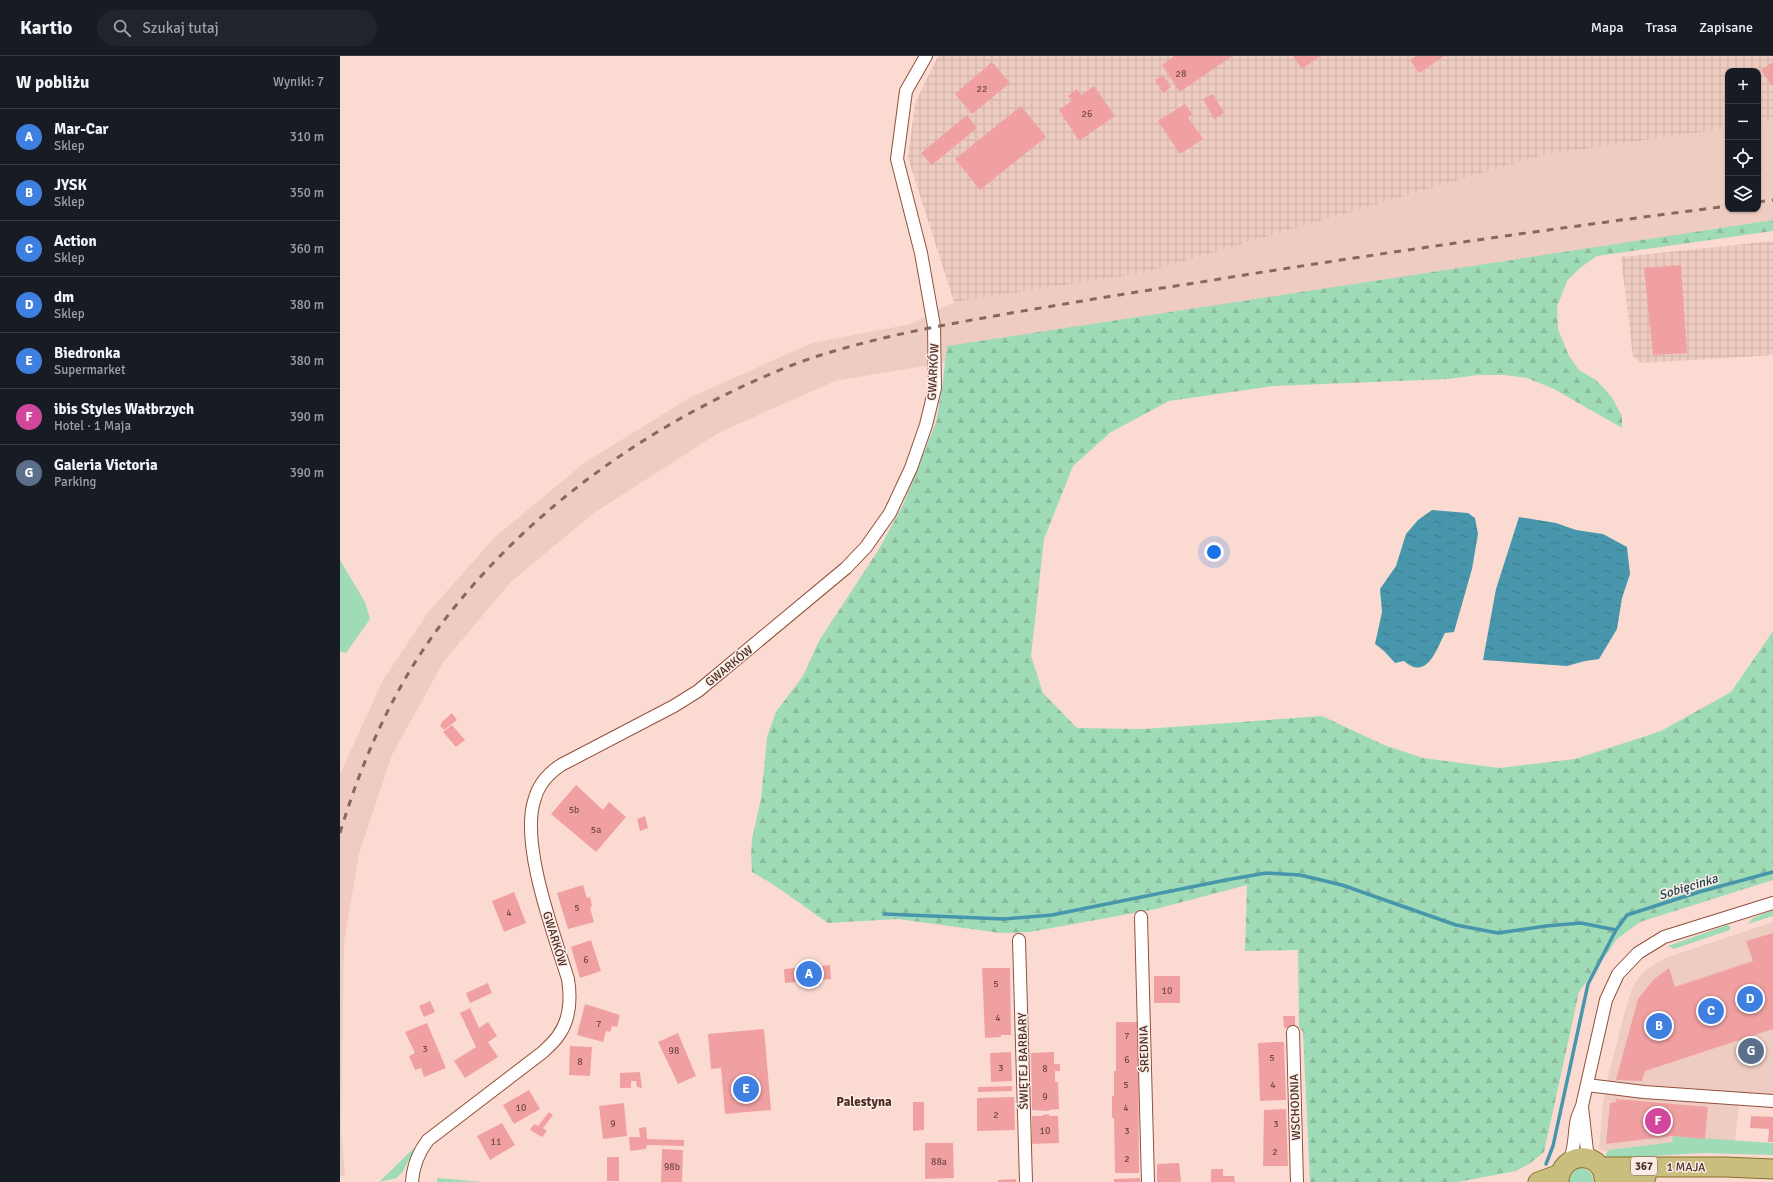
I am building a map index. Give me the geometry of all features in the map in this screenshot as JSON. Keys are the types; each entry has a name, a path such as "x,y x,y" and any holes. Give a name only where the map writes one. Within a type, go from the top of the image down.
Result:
{"main road":[{"name":"367","path":"1538,1182 1563,1173 1579,1158 1584,1158 1599,1170"},
{"name":"1 MAJA","path":"1599,1170 1641,1166 1773,1169"},
{"name":"367","path":"1613,1182 1659,1175 1688,1168"}],"street":[{"name":"GWARKÓW","path":"412,1182 413,1169 419,1152 428,1140 543,1052 558,1037 567,1018 570,993 568,979 539,884 532,840 531,824 534,800 543,781 549,773 561,765 674,706 698,691 820,591 846,568 866,547 890,512 911,468 932,403 936,334 921,253 897,159 906,91 926,56"},
{"path":"1563,1173 1574,1147 1576,1122 1582,1106 1606,1000 1618,974 1638,953 1664,937 1773,903"},
{"name":"ŚREDNIA","path":"1141,917 1148,1182"},
{"name":"ŚWIĘTEJ BARBARY","path":"1019,940 1026,1182"},
{"name":"WSCHODNIA","path":"1294,1032 1298,1182"},
{"path":"1587,1085 1644,1092 1773,1101"},
{"path":"1582,1106 1587,1151 1599,1170"}],"shaded area":[{"path":"938,56 1773,56 1773,121 1761,123 1761,68 1725,68 1725,128 1543,155 1143,273 954,302 908,158 915,103"},
{"path":"1773,121 1773,225 835,381 720,432 594,513 512,581 444,661 392,755 359,854 344,942 341,1130 345,1175 340,1176 340,774 383,680 429,611 496,536 584,463 691,397 812,343 911,324 954,302 1143,273 1543,155 1725,128 1725,212 1761,212 1761,123"},
{"path":"1773,241 1773,355 1642,363 1633,357 1621,257"},
{"path":"1773,922 1773,1108 1739,1105 1735,1141 1709,1139 1607,1151 1599,1149 1603,1102 1609,1073 1632,988 1639,977 1647,969 1665,958"}],"green space":[{"path":"1773,220 1773,231 1597,256 1580,268 1567,281 1557,307 1558,329 1569,356 1579,370 1596,380 1611,396 1622,416 1622,428 1554,389 1527,378 1504,375 1478,375 1448,379 1274,386 1169,401 1111,432 1073,466 1044,539 1031,656 1043,693 1077,728 1144,729 1322,716 1384,745 1423,758 1499,768 1575,759 1661,731 1731,692 1773,631 1773,880 1640,922 1617,939 1579,992 1544,1152 1529,1164 1516,1171 1458,1182 1310,1182 1303,1032 1299,1027 1298,950 1245,951 1247,885 1156,909 1030,932 1000,933 898,919 828,923 771,883 752,872 752,839 761,799 767,737 776,712 803,676 819,641 879,549 903,505 936,422 947,346"},
{"path":"340,560 365,602 370,619 346,653 340,651"},
{"path":"1773,910 1773,916 1748,924 1753,918"},
{"path":"1727,925 1730,926 1730,930 1674,949 1668,946"},
{"path":"1672,1136 1773,1143 1773,1155 1704,1153 1606,1159 1606,1153 1609,1150 1673,1142"},
{"path":"415,1147 403,1171 397,1178 379,1182"},
{"path":"1579,1168 1585,1169 1591,1174 1593,1182 1569,1182 1572,1173"},
{"path":"437,1178 482,1182 437,1182"}],"water":[{"path":"1432,510 1468,513 1475,518 1478,534 1472,569 1454,632 1445,633 1430,661 1419,667 1412,666 1404,661 1395,663 1375,644 1382,612 1380,589 1396,566 1406,534 1418,520"},
{"path":"1519,517 1556,523 1576,530 1603,534 1627,547 1630,574 1622,598 1617,629 1599,659 1567,666 1483,660 1496,589"}],"building":[{"path":"1174,56 1232,56 1180,92 1162,65"},
{"path":"1293,56 1320,56 1302,69"},
{"path":"1416,56 1444,56 1419,73 1410,60"},
{"path":"992,62 1010,83 972,114 955,94"},
{"path":"1773,62 1772,86 1761,70"},
{"path":"1163,75 1171,87 1163,93 1155,80"},
{"path":"1094,86 1115,116 1079,141 1059,110 1072,101 1068,96 1077,89 1081,95"},
{"path":"1213,94 1224,113 1214,119 1203,99"},
{"path":"1185,104 1192,114 1188,117 1203,139 1180,154 1158,121"},
{"path":"1021,106 1046,137 980,190 955,159"},
{"path":"967,115 977,128 932,165 921,153"},
{"path":"1681,265 1687,353 1653,355 1644,268"},
{"path":"452,713 457,720 444,730 440,726 442,722"},
{"path":"452,725 465,740 456,747 443,732"},
{"path":"576,785 603,810 609,802 626,817 596,852 551,814"},
{"path":"645,816 648,828 640,831 637,819"},
{"path":"583,885 587,898 590,897 592,906 590,908 594,922 568,929 557,893"},
{"path":"514,892 526,923 504,932 492,901"},
{"path":"1773,933 1773,1029 1645,1071 1642,1081 1616,1080 1638,999 1654,979 1669,968 1675,987 1753,961 1746,941"},
{"path":"591,940 601,971 580,978 571,947"},
{"path":"830,965 831,979 785,983 784,969"},
{"path":"982,968 1010,968 1011,1035 985,1038"},
{"path":"1154,976 1180,976 1180,1003 1154,1003"},
{"path":"488,983 492,993 470,1003 466,993"},
{"path":"430,1001 435,1012 424,1017 419,1006"},
{"path":"585,1004 620,1015 617,1027 612,1026 610,1032 606,1031 603,1042 577,1035"},
{"path":"470,1008 479,1028 488,1022 497,1036 488,1042 498,1057 465,1078 454,1061 476,1047 460,1013"},
{"path":"1283,1016 1295,1016 1295,1027 1284,1028"},
{"path":"1116,1022 1138,1022 1139,1173 1115,1173 1112,1096 1114,1096 1114,1071 1116,1071"},
{"path":"427,1023 446,1068 424,1077 421,1068 415,1070 409,1056 415,1053 405,1032"},
{"path":"764,1029 771,1110 725,1114 721,1068 711,1069 708,1034"},
{"path":"678,1033 696,1076 678,1084 658,1042"},
{"path":"1284,1042 1286,1100 1260,1101 1258,1043"},
{"path":"570,1046 592,1047 590,1076 569,1075"},
{"path":"1011,1052 1012,1081 991,1082 990,1053"},
{"path":"1054,1052 1054,1064 1060,1064 1060,1071 1055,1071 1055,1082 1058,1082 1059,1109 1049,1111 1032,1110 1031,1053"},
{"path":"640,1072 642,1088 637,1087 636,1081 631,1081 631,1088 620,1088 620,1073"},
{"path":"1012,1086 1012,1091 978,1092 978,1087"},
{"path":"529,1090 540,1109 514,1124 503,1105"},
{"path":"1014,1097 1015,1130 977,1131 977,1098"},
{"path":"1616,1099 1708,1107 1705,1139 1672,1136 1606,1144 1610,1103 1616,1102"},
{"path":"913,1102 924,1102 924,1130 913,1131"},
{"path":"624,1103 627,1136 603,1139 599,1106"},
{"path":"1286,1109 1288,1166 1263,1166 1264,1110"},
{"path":"549,1112 553,1115 543,1128 547,1131 542,1137 530,1130 534,1124 538,1126"},
{"path":"1049,1114 1049,1116 1058,1116 1059,1143 1032,1144 1032,1116"},
{"path":"1751,1116 1773,1117 1773,1142 1768,1142 1769,1129 1750,1128"},
{"path":"502,1123 515,1145 490,1160 477,1136"},
{"path":"646,1127 647,1139 684,1140 684,1146 647,1145 646,1149 630,1151 629,1137 640,1137 639,1128"},
{"path":"925,1143 953,1143 954,1178 925,1179"},
{"path":"662,1149 683,1150 682,1182 661,1182"},
{"path":"607,1157 619,1157 619,1181 607,1181"},
{"path":"1179,1163 1180,1182 1157,1182 1157,1164"},
{"path":"1211,1169 1223,1169 1223,1176 1234,1176 1235,1182 1211,1182"},
{"path":"1140,1178 1140,1182 1114,1182 1114,1179"},
{"path":"1016,1179 1016,1182 998,1182 998,1180"}],"waterway":[{"name":"Sobięcinka","path":"1546,1164 1553,1146 1588,984 1616,930 1627,915 1699,892 1773,872"},
{"path":"884,914 1004,919 1052,915 1266,873 1300,875 1342,885 1456,925 1498,933 1546,926 1581,923 1616,930"}],"railway":[{"path":"1761,202 1773,200"},
{"path":"340,833 348,807 368,755 391,705 418,657 464,595 497,559 532,525 570,493 609,464 649,437 692,412 755,380 797,363 867,342 992,316 1394,252 1725,206"}],"place":[{"name":"Mar-Car","path":"809,974"},
{"name":"dm","path":"1750,999"},
{"name":"Action","path":"1711,1011"},
{"name":"JYSK","path":"1659,1026"},
{"name":"Galeria Victoria","path":"1751,1051"},
{"name":"Biedronka","path":"746,1089"},
{"name":"ibis Styles Wałbrzych","path":"1658,1121"}],"district":[{"name":"Palestyna","path":"864,1101"}]}
